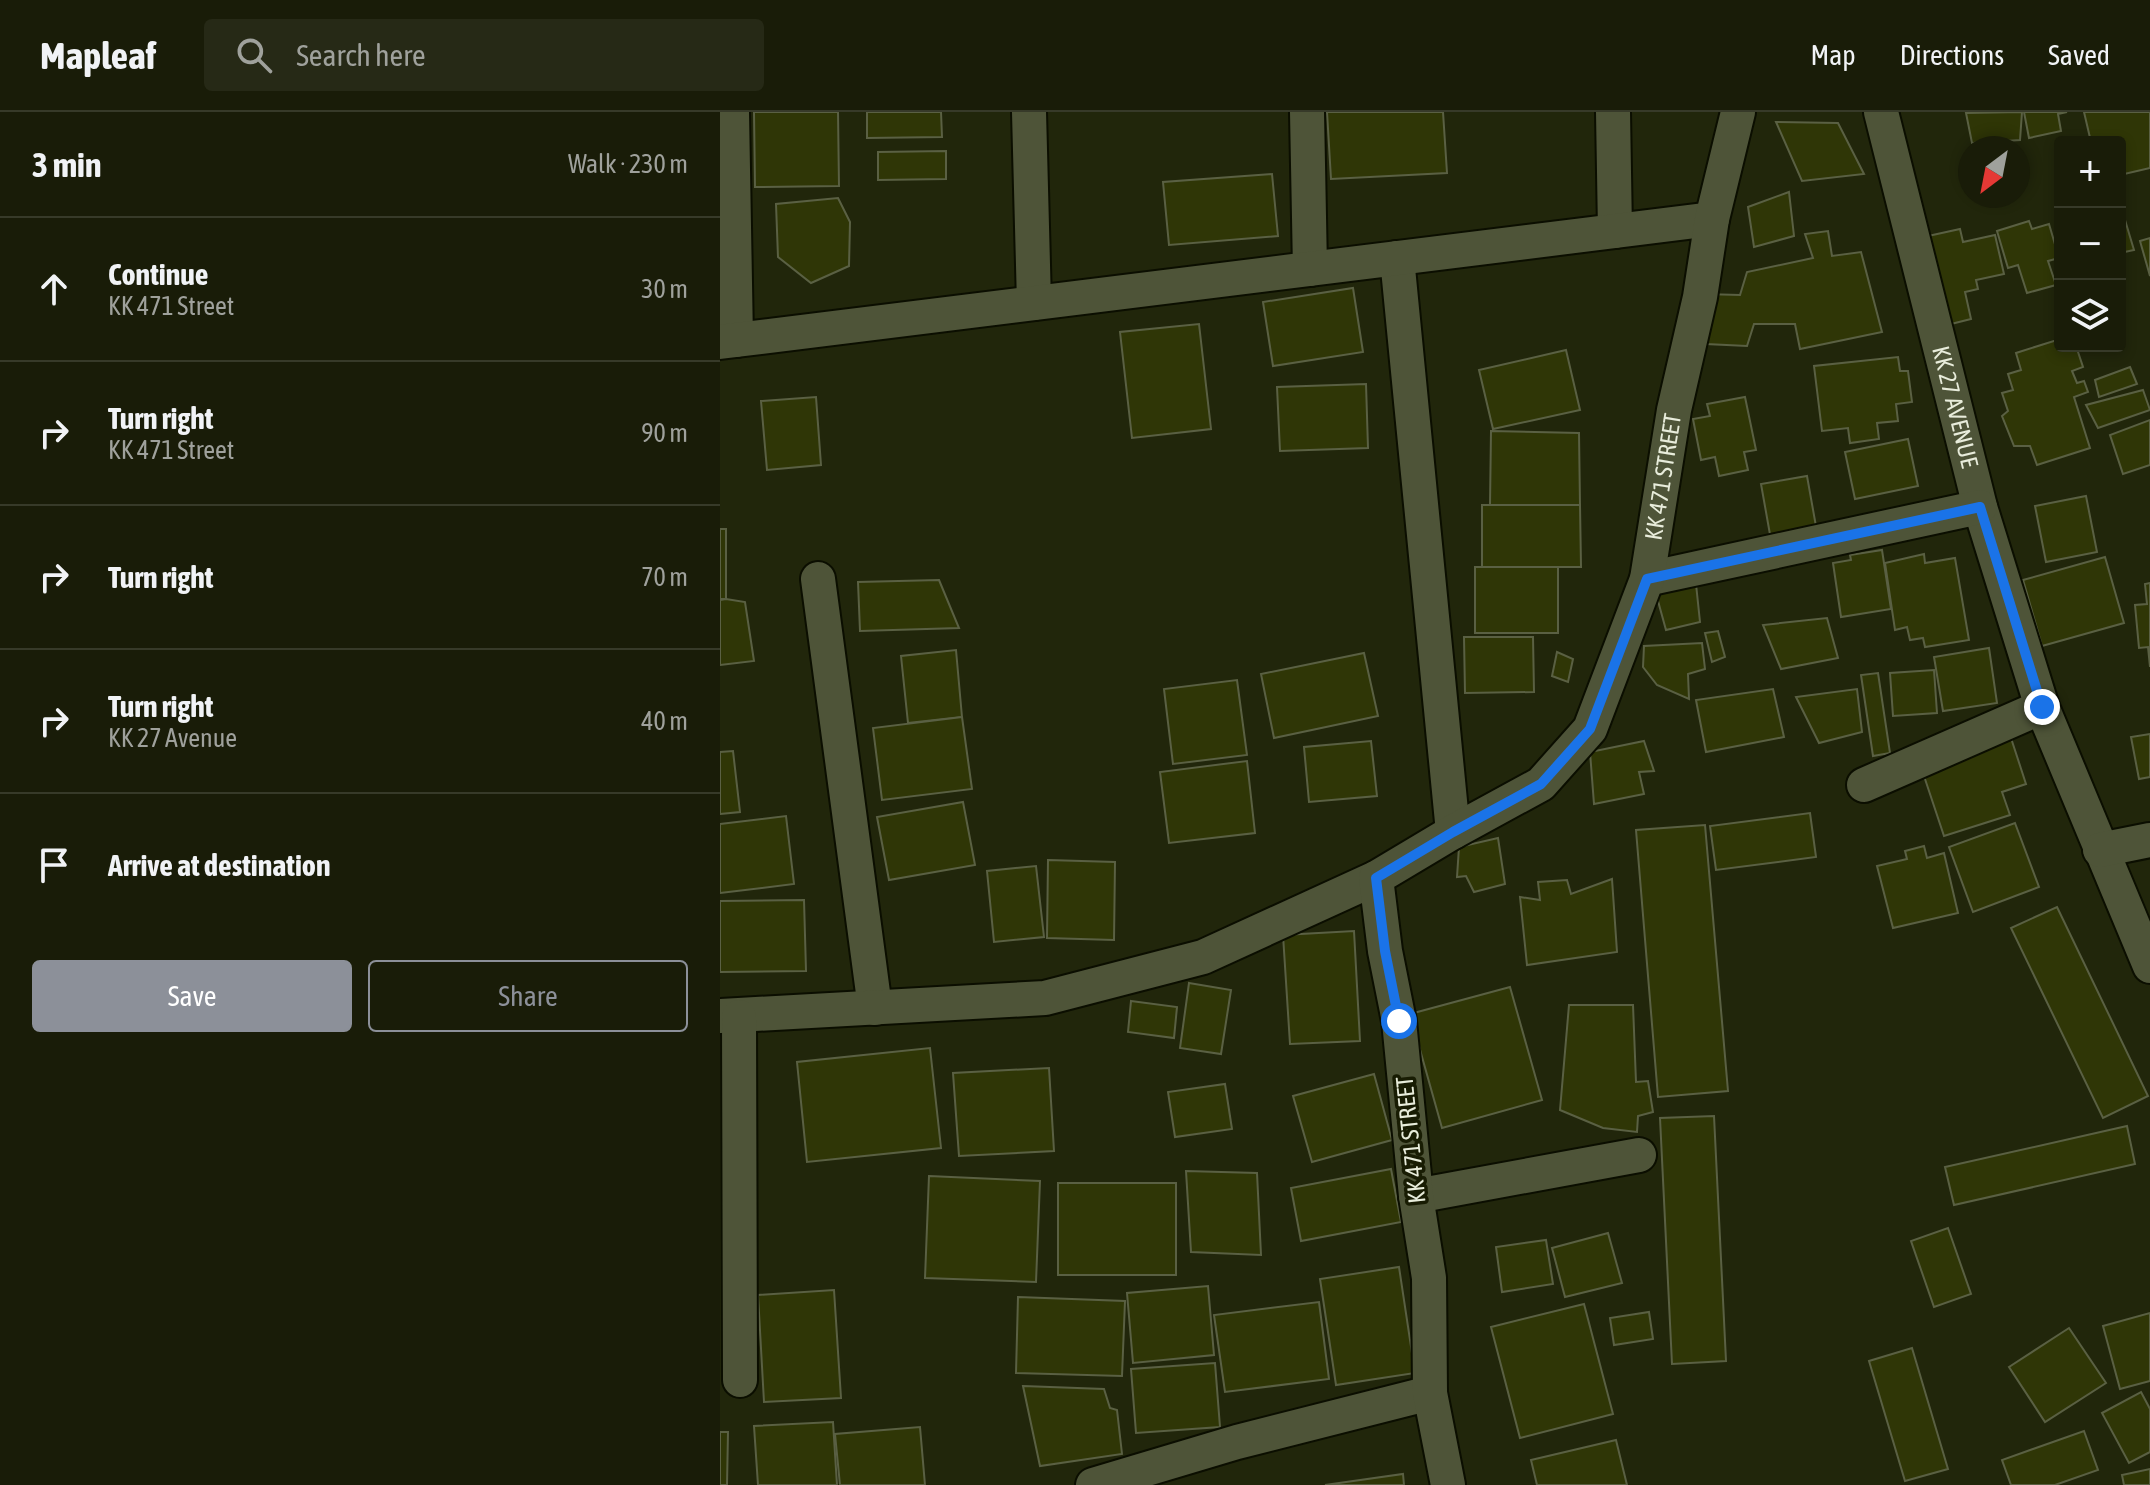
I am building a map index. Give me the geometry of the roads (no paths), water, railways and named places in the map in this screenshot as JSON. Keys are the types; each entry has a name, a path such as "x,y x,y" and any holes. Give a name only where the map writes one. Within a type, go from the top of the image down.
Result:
{"street":[{"path":"732,112 728,341 1712,219"},
{"path":"1029,112 1034,303"},
{"path":"1307,112 1310,269"},
{"path":"1613,112 1615,231"},
{"name":"KK 471 STREET","path":"1448,1485 1430,1393 1429,1278 1416,1196 1399,1021 1385,951 1376,878 1541,784 1590,729 1647,579 1674,410 1700,297 1712,219 1738,112"},
{"name":"KK 27 AVENUE","path":"1881,112 1980,507 2042,707 2150,966"},
{"path":"1397,258 1453,832"},
{"path":"1647,579 1980,507"},
{"path":"818,579 875,1008"},
{"path":"1864,785 2042,707"},
{"path":"2100,850 2150,840"},
{"path":"740,1380 730,1016 1045,998 1203,957 1376,878"},
{"path":"1416,1196 1639,1155"},
{"path":"1093,1485 1237,1442 1430,1393"}]}
